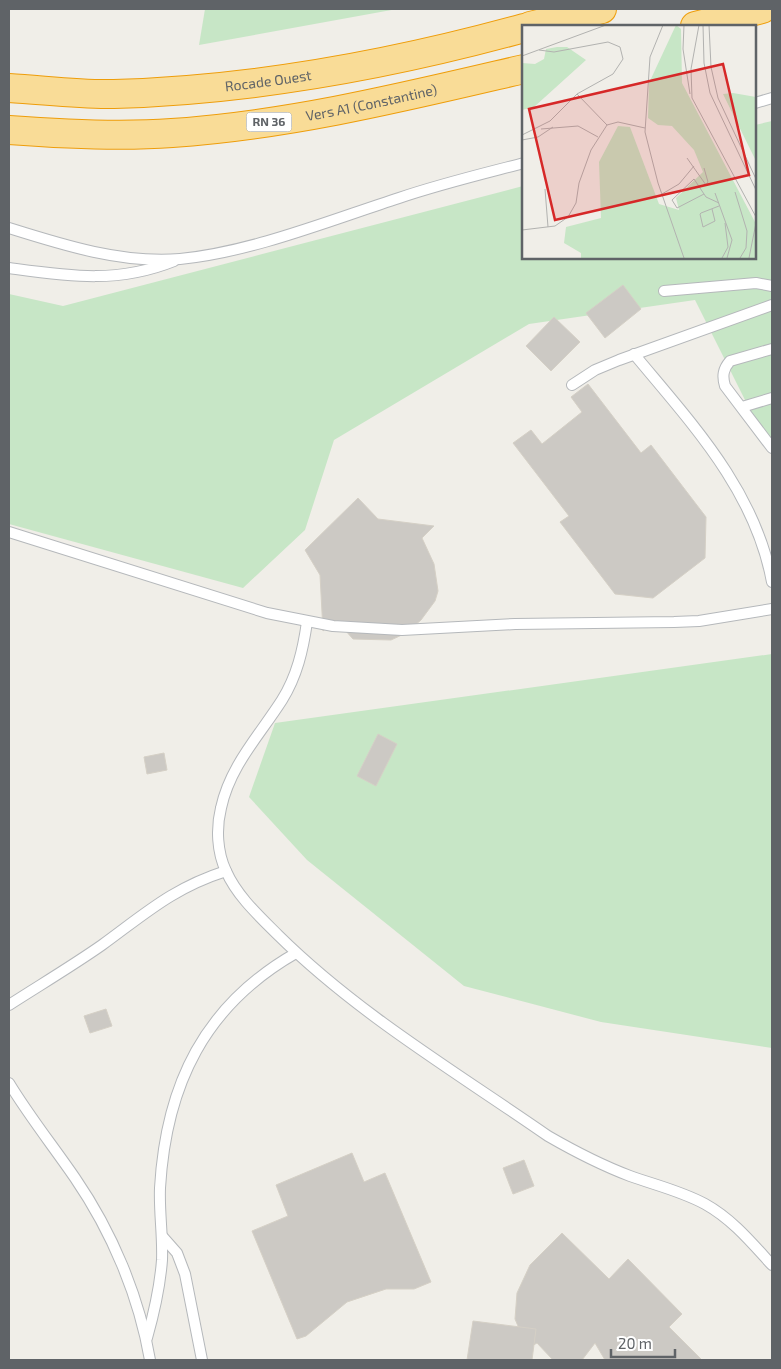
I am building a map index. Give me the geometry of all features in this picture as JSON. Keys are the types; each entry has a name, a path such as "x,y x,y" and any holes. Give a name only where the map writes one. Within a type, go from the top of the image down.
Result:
{"highway":[{"path":"534,25 602,9"},
{"path":"699,25 762,9"},
{"name":"Rocade Ouest","path":"9,88 112,94 220,88 362,67 454,47 522,29"},
{"name":"Vers A1 (Constantine)","path":"9,130 54,133 171,133 281,121 412,95 522,69"}],"lane":[{"path":"756,103 772,98"},
{"path":"9,268 67,275 115,276 137,273 179,259 255,243 431,188 522,164"},
{"path":"9,228 95,252 153,259 179,259"},
{"path":"664,291 756,283 772,286"},
{"path":"572,385 606,364 772,305"},
{"path":"771,443 725,386 723,373 726,366 737,358 772,349"},
{"path":"634,354 716,453 733,479 758,531 768,558 772,582"},
{"path":"742,407 772,398"},
{"path":"9,532 236,604 307,622 341,627 402,630 515,624 699,621 772,608"},
{"path":"307,622 301,657 290,684 240,760 224,795 220,809 218,838 226,871 238,892 296,953 368,1012 548,1136 603,1165 683,1193 705,1204 742,1231 772,1265"},
{"path":"9,1005 101,945 165,898 203,878 226,871"},
{"path":"147,1338 160,1284 162,1236 160,1187 167,1137 185,1077 203,1037 232,1000 252,982 296,953"},
{"path":"9,1084 76,1179 97,1214 128,1279 147,1338 150,1360"},
{"path":"162,1236 177,1253 185,1274 202,1360"}],"green space":[{"path":"205,9 397,9 199,45"},
{"path":"772,121 772,454 695,300 529,324 334,440 305,530 243,588 9,524 9,294 63,306 522,186 522,259 756,259 756,125"},
{"path":"772,654 772,1048 601,1022 464,986 307,860 249,797 275,723"}],"building":[{"path":"623,285 641,309 605,338 586,313"},
{"path":"554,317 580,342 551,371 526,346"},
{"path":"588,384 641,453 651,445 706,517 705,558 653,598 615,594 560,522 569,516 513,443 531,430 542,444 582,412 571,397"},
{"path":"358,498 378,519 434,526 422,538 434,564 438,591 435,601 421,620 406,633 391,640 353,639 336,620 323,631 320,575 305,550"},
{"path":"378,734 397,744 376,786 357,776"},
{"path":"164,753 167,770 147,774 144,757"},
{"path":"106,1009 112,1026 90,1033 84,1016"},
{"path":"352,1153 364,1182 385,1173 431,1282 414,1289 386,1289 347,1302 306,1336 297,1339 252,1231 288,1216 276,1185"},
{"path":"524,1160 534,1186 513,1194 503,1168"},
{"path":"562,1233 609,1279 628,1259 682,1314 669,1327 702,1360 605,1360 595,1343 582,1360 553,1360 537,1343 530,1347 524,1340 515,1319 517,1293 530,1265"},
{"path":"473,1321 536,1329 532,1360 467,1360"}]}
